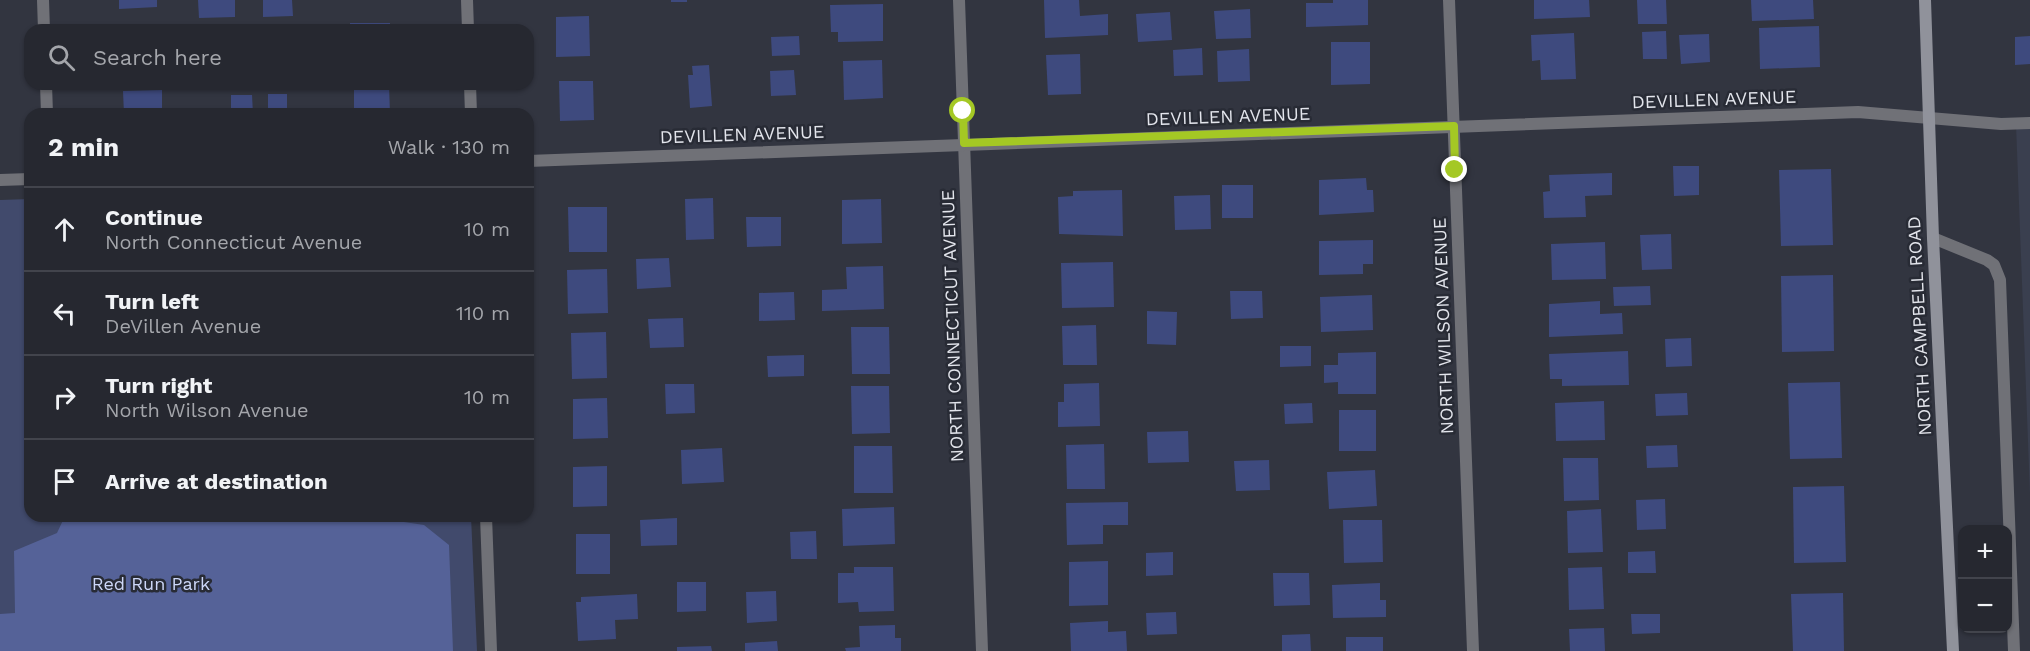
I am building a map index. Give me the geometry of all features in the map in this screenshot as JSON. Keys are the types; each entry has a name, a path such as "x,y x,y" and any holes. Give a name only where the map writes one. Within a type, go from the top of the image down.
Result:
{"street":[{"path":"43,0 44,24"},
{"path":"467,0 468,24"},
{"name":"NORTH CONNECTICUT AVENUE","path":"959,0 982,651"},
{"name":"NORTH WILSON AVENUE","path":"1449,0 1473,651"},
{"name":"NORTH CAMPBELL ROAD","path":"1925,0 1933,238 1953,651"},
{"path":"46,90 47,108"},
{"path":"470,90 471,108"},
{"name":"DEVILLEN AVENUE","path":"534,161 964,143 1858,112 1930,116 2001,124 2030,123"},
{"path":"0,180 24,179"},
{"path":"1933,238 1988,260 1994,265 2000,280 2014,651"},
{"path":"486,522 491,651"}],"shaded area":[{"path":"2016,124 2030,124 2030,494"}],"green space":[{"name":"Red Run Park","path":"24,199 24,522 471,522 477,651 0,651 0,200"},
{"name":"Red Run Park","path":"62,522 404,522 424,525 449,545 453,651 0,651 0,614 15,613 14,551 57,533"}],"building":[{"path":"119,0 157,0 157,7 119,9"},
{"path":"198,0 235,0 235,17 199,18"},
{"path":"263,0 292,0 293,16 263,17"},
{"path":"671,0 687,0 687,2 671,2"},
{"path":"1044,0 1079,0 1080,16 1108,14 1108,35 1045,38"},
{"path":"1333,0 1368,0 1368,25 1306,27 1306,3 1333,3"},
{"path":"1534,0 1589,0 1590,17 1534,19"},
{"path":"1637,0 1666,0 1667,24 1638,24"},
{"path":"1751,0 1813,0 1814,19 1752,21"},
{"path":"883,4 883,41 838,42 838,32 831,32 830,5"},
{"path":"1250,9 1251,38 1216,39 1214,11"},
{"path":"1170,12 1172,40 1138,42 1136,14"},
{"path":"589,16 590,56 556,57 556,17"},
{"path":"350,23 390,23 390,24"},
{"path":"1819,26 1820,67 1760,69 1759,28"},
{"path":"1666,31 1667,59 1643,59 1642,32"},
{"path":"1574,33 1576,79 1541,80 1540,60 1532,61 1531,35"},
{"path":"1709,34 1710,62 1681,64 1679,35"},
{"path":"799,36 800,55 772,56 771,37"},
{"path":"2030,36 2030,64 2015,65 2015,37"},
{"path":"1331,42 1370,42 1370,84 1331,85"},
{"path":"1202,48 1203,75 1174,76 1173,50"},
{"path":"1249,49 1250,81 1218,82 1217,51"},
{"path":"1080,54 1081,94 1048,95 1046,55"},
{"path":"882,60 883,98 844,100 843,61"},
{"path":"709,65 712,106 690,108 688,75 693,75 692,66"},
{"path":"794,70 796,95 771,96 770,71"},
{"path":"559,81 593,81 594,120 560,121"},
{"path":"162,90 162,108 124,108 123,91"},
{"path":"354,90 389,90 390,108 354,108"},
{"path":"268,94 287,94 287,108 268,108"},
{"path":"231,95 252,95 253,108 231,108"},
{"path":"1673,166 1699,166 1699,195 1674,196"},
{"path":"1831,169 1833,245 1781,246 1779,170"},
{"path":"1612,173 1612,195 1585,196 1586,217 1544,218 1543,192 1550,191 1549,175"},
{"path":"1366,178 1367,190 1373,190 1374,212 1319,215 1319,180"},
{"path":"1222,185 1253,185 1253,218 1222,218"},
{"path":"1122,190 1123,236 1059,234 1058,197 1073,196 1073,191"},
{"path":"1210,195 1211,229 1175,230 1174,196"},
{"path":"713,198 714,239 686,240 685,199"},
{"path":"881,199 882,243 842,244 842,200"},
{"path":"568,207 607,207 607,252 569,252"},
{"path":"746,217 781,217 781,246 747,247"},
{"path":"1671,234 1672,269 1642,270 1640,235"},
{"path":"1373,240 1373,264 1363,264 1363,274 1319,275 1319,241"},
{"path":"1605,242 1606,279 1552,280 1551,244"},
{"path":"669,258 671,287 637,289 636,259"},
{"path":"1113,262 1114,307 1062,308 1061,263"},
{"path":"883,266 884,309 822,311 822,290 847,289 846,267"},
{"path":"607,269 608,313 568,314 567,270"},
{"path":"1833,275 1834,351 1782,352 1781,276"},
{"path":"1650,286 1651,305 1614,306 1613,287"},
{"path":"1230,291 1262,291 1263,318 1231,319"},
{"path":"794,292 795,320 759,321 759,293"},
{"path":"1372,295 1373,330 1321,332 1320,297"},
{"path":"1600,301 1600,314 1622,313 1623,334 1549,337 1549,304"},
{"path":"1147,311 1177,312 1176,345 1147,344"},
{"path":"683,318 684,347 650,348 648,319"},
{"path":"1096,325 1097,365 1063,365 1062,326"},
{"path":"851,327 889,327 890,374 852,374"},
{"path":"606,332 607,378 572,379 571,333"},
{"path":"1691,338 1692,366 1666,367 1665,339"},
{"path":"1280,346 1311,346 1311,366 1280,367"},
{"path":"1628,351 1629,385 1562,386 1562,379 1550,379 1549,354"},
{"path":"1376,352 1376,394 1338,394 1338,382 1324,383 1324,365 1338,365 1338,353"},
{"path":"804,355 804,376 768,377 767,356"},
{"path":"1840,382 1842,458 1790,459 1788,383"},
{"path":"1099,383 1100,426 1058,427 1058,402 1064,402 1064,384"},
{"path":"665,384 694,384 695,413 666,414"},
{"path":"851,386 889,386 890,433 852,434"},
{"path":"1687,393 1688,415 1656,416 1655,394"},
{"path":"607,398 608,438 573,439 573,399"},
{"path":"1604,401 1605,440 1556,441 1555,403"},
{"path":"1312,403 1313,423 1285,424 1284,404"},
{"path":"1339,410 1376,410 1376,451 1339,451"},
{"path":"1188,431 1189,462 1148,463 1147,432"},
{"path":"1104,444 1105,489 1067,489 1066,445"},
{"path":"1677,445 1678,467 1647,468 1646,446"},
{"path":"854,446 892,446 893,493 854,493"},
{"path":"722,448 724,482 682,484 681,450"},
{"path":"1563,458 1598,458 1599,500 1564,501"},
{"path":"1269,460 1270,490 1236,491 1234,461"},
{"path":"607,466 607,506 573,507 573,467"},
{"path":"1375,470 1377,506 1329,509 1327,472"},
{"path":"1844,486 1846,562 1794,563 1793,487"},
{"path":"1665,499 1666,529 1637,530 1636,500"},
{"path":"1128,502 1128,525 1103,525 1103,544 1067,545 1066,503"},
{"path":"894,507 895,544 843,546 842,509"},
{"path":"1601,509 1603,552 1568,553 1567,511"},
{"path":"677,518 677,545 641,546 640,520"},
{"path":"1343,520 1382,520 1383,562 1344,563"},
{"path":"816,531 817,559 791,559 790,532"},
{"path":"576,534 610,534 610,574 576,574"},
{"path":"1655,551 1656,573 1628,573 1628,552"},
{"path":"1173,552 1173,575 1146,576 1146,553"},
{"path":"1108,561 1108,605 1069,606 1069,562"},
{"path":"854,567 893,567 894,611 859,612 858,602 838,603 838,573 854,573"},
{"path":"1602,567 1604,609 1569,610 1568,568"},
{"path":"1273,573 1309,573 1310,605 1274,606"},
{"path":"677,582 706,582 706,611 677,612"},
{"path":"1380,583 1380,600 1386,600 1386,617 1333,618 1332,585"},
{"path":"776,591 777,621 747,623 746,592"},
{"path":"1843,593 1844,651 1793,651 1791,594"},
{"path":"637,594 638,619 615,620 616,639 578,641 576,602 581,602 581,597"},
{"path":"1176,612 1177,634 1147,635 1146,613"},
{"path":"1631,614 1660,614 1660,633 1632,634"},
{"path":"1108,621 1108,632 1126,631 1127,651 1071,651 1070,623"},
{"path":"895,625 895,638 901,638 901,651 846,651 845,648 860,647 859,626"},
{"path":"1604,628 1605,651 1570,651 1569,629"},
{"path":"1310,634 1311,651 1282,651 1282,635"},
{"path":"1346,637 1383,637 1383,651 1346,651"},
{"path":"777,641 778,651 745,651 745,643"},
{"path":"711,646 712,651 677,651 677,647"}],"route":[{"path":"963,111 964,143 1454,126 1455,170"}]}
